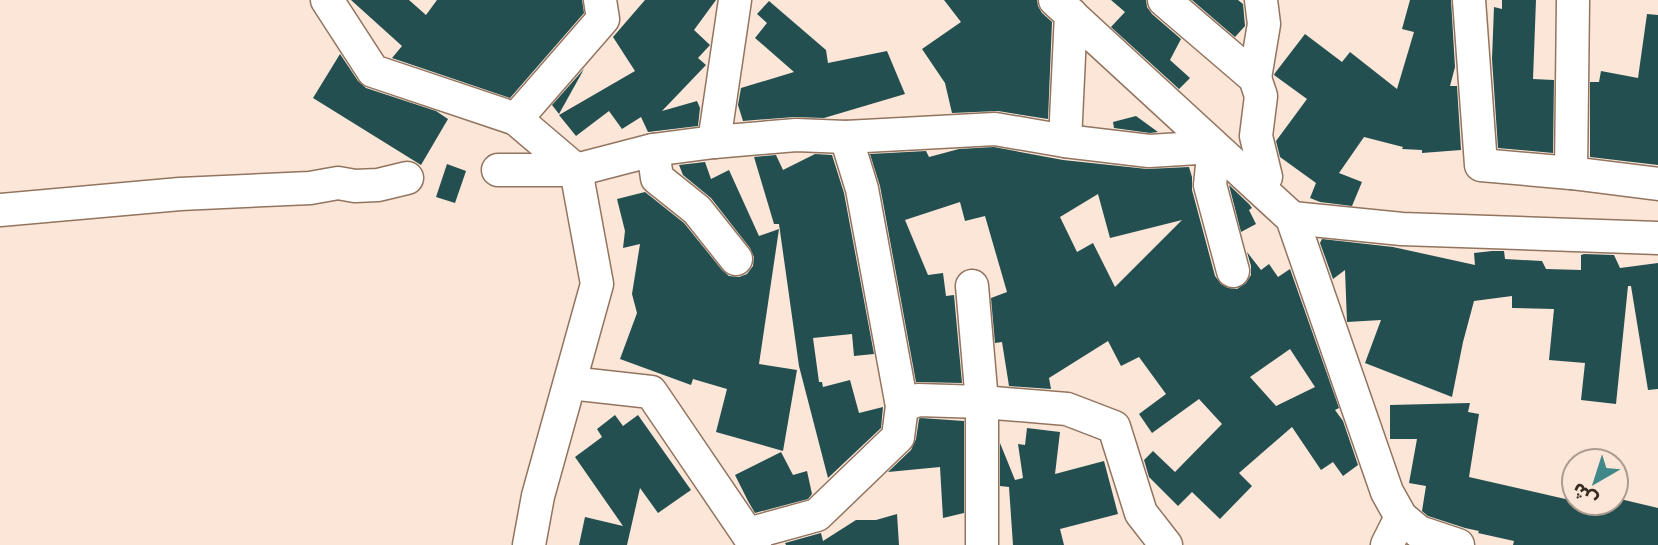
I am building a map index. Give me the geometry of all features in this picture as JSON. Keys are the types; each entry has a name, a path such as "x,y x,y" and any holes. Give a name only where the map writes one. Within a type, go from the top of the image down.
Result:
{"street":[{"path":"327,0 373,71 516,119 576,170 597,285 538,496 529,545"},
{"path":"516,119 603,19 600,0"},
{"path":"714,142 735,0"},
{"path":"1164,0 1255,78"},
{"path":"1259,187 1266,177 1256,136 1261,96 1255,78 1264,24 1261,0"},
{"path":"1469,0 1481,166 1658,184"},
{"path":"1570,173 1573,0"},
{"path":"1063,7 1065,141"},
{"path":"1063,7 1292,218 1387,492 1401,517 1419,532 1458,545"},
{"path":"498,170 576,170 653,150 796,135 846,136 995,130 1149,151 1214,146"},
{"path":"570,383 651,392 752,540 817,515 898,437 902,407 862,189 846,136"},
{"path":"1214,146 1210,185 1233,271"},
{"path":"653,150 657,178 697,210 736,259"},
{"path":"0,210 180,194 310,188 338,183 355,186 378,185 407,178"},
{"path":"1292,218 1402,229 1658,238"},
{"path":"972,286 982,402 982,545"},
{"path":"902,407 918,400 1068,409 1114,427 1141,513 1166,545"},
{"path":"1387,545 1401,517"}],"building":[{"path":"351,0 409,0 426,15 437,0 582,0 584,13 510,98 392,58 402,46"},
{"path":"645,0 716,0 694,30 710,45 698,58 706,65 662,111 697,101 700,108 698,126 648,132 641,117 622,129 609,111 576,136 559,115 635,71 613,37"},
{"path":"944,0 1037,0 1042,13 1052,22 1048,119 998,111 952,113 945,83 922,49 961,22"},
{"path":"1111,0 1146,0 1152,14 1181,39 1170,60 1190,78 1179,89 1111,27 1125,12"},
{"path":"1192,0 1238,0 1243,4 1245,26 1235,37"},
{"path":"1410,0 1451,0 1455,67 1450,86 1457,86 1461,150 1422,153 1422,150 1402,149 1403,147 1364,137 1339,173 1362,182 1352,206 1310,198 1316,183 1280,157 1276,141 1307,99 1274,75 1275,73 1305,34 1342,62 1350,52 1397,89 1414,32 1402,29"},
{"path":"1502,0 1536,0 1533,79 1554,80 1553,153 1498,148 1492,59 1494,7 1502,9"},
{"path":"769,1 826,50 828,63 887,51 905,94 824,118 794,117 743,121 738,105 741,88 794,72 755,38 767,23 757,14"},
{"path":"1647,14 1658,15 1658,165 1590,157 1590,82 1599,82 1601,71 1638,78"},
{"path":"340,54 358,81 366,88 436,111 448,119 421,165 313,98"},
{"path":"584,69 559,114 552,105"},
{"path":"1136,116 1158,132 1114,128 1113,122"},
{"path":"994,147 1063,160 1147,169 1189,167 1192,190 1215,276 1221,284 1237,289 1246,283 1251,275 1247,252 1261,270 1269,264 1278,277 1290,269 1339,408 1335,410 1343,421 1358,465 1343,476 1333,462 1321,470 1292,427 1239,473 1252,486 1220,519 1192,492 1178,506 1149,477 1144,460 1153,451 1175,472 1222,424 1199,399 1152,433 1139,414 1166,394 1139,357 1121,366 1108,341 1049,378 1051,389 1009,386 1002,342 995,343 991,298 1007,292 985,216 965,221 960,202 905,220 928,275 943,273 946,296 954,295 962,383 916,382 880,186 870,154 926,151 929,157 959,149","holes":["1098,194 1110,238 1182,220 1115,287 1093,243 1077,252 1060,217","1290,349 1315,387 1276,406 1250,377"]},
{"path":"815,154 832,155 844,193 874,354 854,356 852,334 813,338 819,382 822,382 823,387 850,380 859,413 883,407 881,428 828,478 799,366 779,224 774,224 754,157 776,155 783,170"},
{"path":"705,162 711,179 729,170 759,236 779,229 759,364 797,370 783,451 716,432 727,389 693,379 691,385 620,359 637,313 632,294 640,244 623,248 625,231 617,199 645,192 684,223 729,276 747,274 753,266 754,257 750,248 711,198 683,175 679,165"},
{"path":"447,164 466,171 455,203 436,197"},
{"path":"1229,185 1252,208 1249,210 1256,224 1241,232"},
{"path":"1322,239 1393,247 1475,265 1474,253 1492,251 1504,251 1505,259 1542,261 1546,269 1581,270 1581,255 1584,254 1614,255 1620,268 1658,263 1658,389 1648,390 1631,286 1628,286 1616,404 1581,400 1585,363 1549,360 1554,309 1512,308 1512,296 1474,301 1452,397 1365,363 1381,320 1347,322 1345,270 1333,279 1320,243"},
{"path":"1470,403 1468,412 1479,414 1469,477 1560,498 1560,517 1630,517 1630,501 1658,508 1658,545 1513,545 1514,541 1478,533 1479,531 1428,516 1422,511 1426,486 1409,483 1417,439 1390,439 1390,405"},
{"path":"615,415 623,426 638,415 691,490 658,513 640,488 627,545 579,545 585,517 623,526 575,457 602,437 597,429"},
{"path":"921,418 964,421 964,513 943,518 940,467 888,472 911,450"},
{"path":"1027,428 1060,432 1055,474 1104,461 1118,514 1060,529 1064,545 1013,545 1009,487 1000,486 1000,443 1015,480 1023,478 1018,444 1025,445"},
{"path":"781,452 793,475 807,471 812,494 808,499 755,513 735,475"},
{"path":"897,514 899,545 785,543 821,533 823,541 856,520 876,520"}]}
